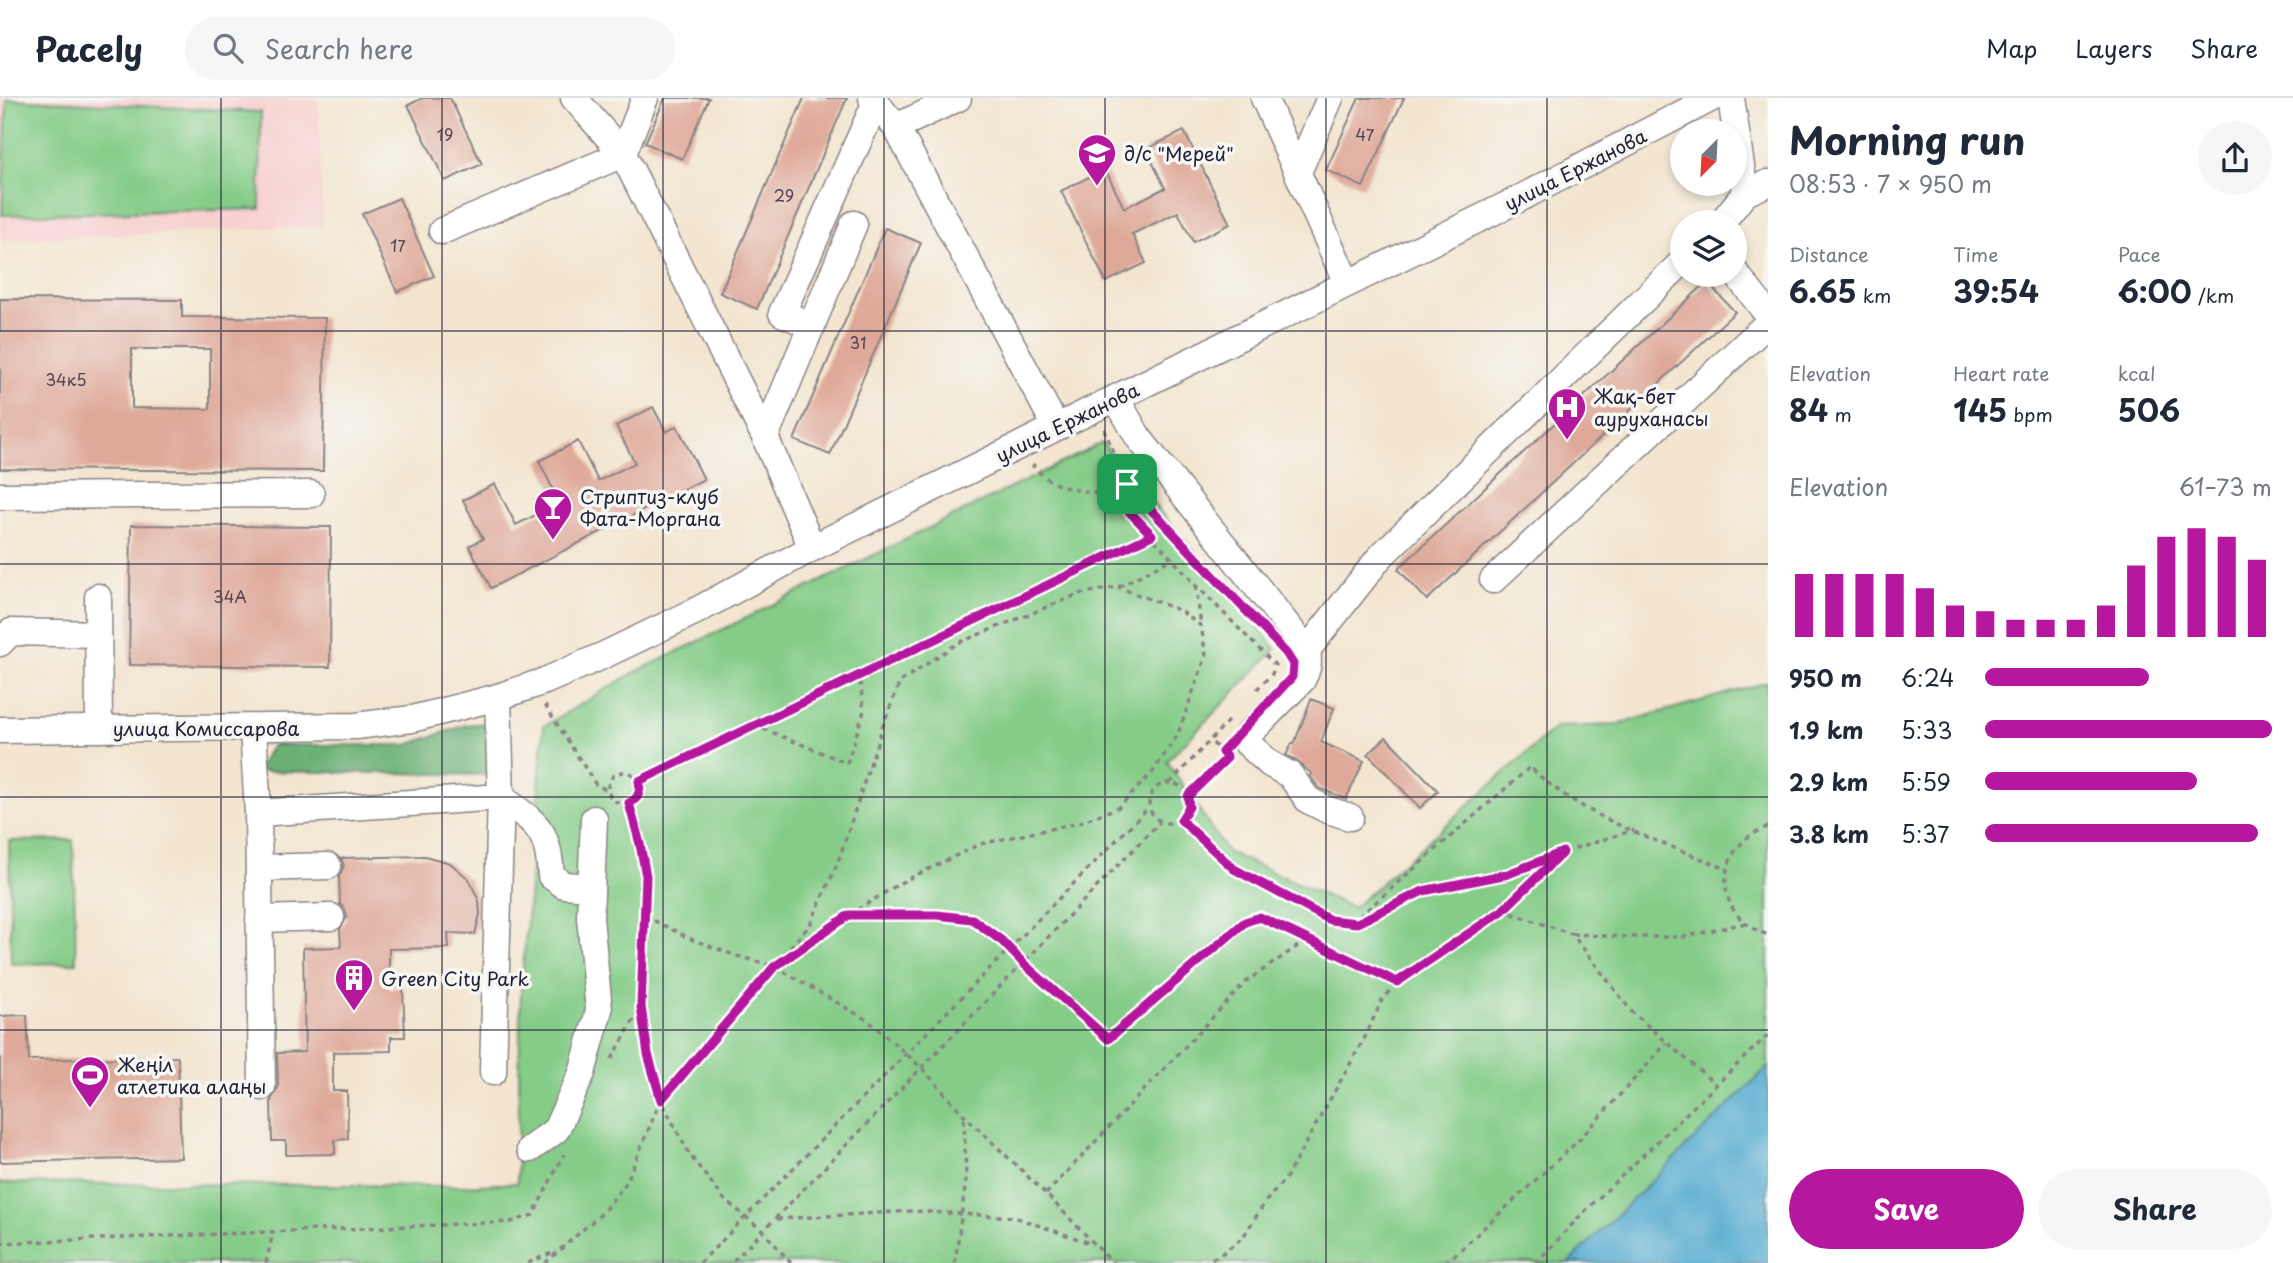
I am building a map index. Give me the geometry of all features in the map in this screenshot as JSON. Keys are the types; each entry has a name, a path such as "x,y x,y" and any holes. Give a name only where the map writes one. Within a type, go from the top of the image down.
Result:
{"street":[{"path":"574,98 623,154 765,437 812,548"},
{"path":"442,231 623,154 645,98"},
{"path":"895,127 958,98"},
{"path":"1264,98 1347,282"},
{"path":"1298,172 1330,98"},
{"name":"улица Ержанова","path":"412,719 498,697 545,681 602,656 694,612 812,548 1513,201 1712,98"},
{"path":"1731,98 1757,188 1734,210"},
{"path":"812,326 782,313 874,101 895,127 1055,428"},
{"path":"765,437 854,224"},
{"path":"1307,650 1380,557 1670,274"},
{"path":"1747,287 1768,314"},
{"path":"1493,580 1768,324"},
{"path":"1105,403 1138,437 1307,650 1309,660 1302,680 1247,736 1246,743 1270,764 1290,775 1308,800 1350,817"},
{"path":"0,496 311,494"},
{"path":"97,597 99,729"},
{"path":"0,643 11,632 98,634"},
{"path":"494,1072 501,797 498,697"},
{"name":"улица Комиссарова","path":"0,730 356,726 412,719"},
{"path":"253,728 258,813 262,1087"},
{"path":"258,813 501,797 545,834 551,876 564,885 591,887"},
{"path":"530,1149 555,1130 582,1073 599,1010 590,918 594,819"},
{"path":"259,868 328,866"},
{"path":"259,919 331,917"}],"path":[{"path":"1105,403 1127,484 1232,595"},
{"path":"1033,466 1043,477 1058,485 1076,491 1107,495 1120,502 1195,584 1275,665 1272,674 1254,692"},
{"path":"1120,502 1127,484"},
{"path":"639,781 1168,527"},
{"path":"545,1263 602,1213 626,1184 661,1100 810,925 838,862 900,682 958,643 1079,594 1118,587 1173,558"},
{"path":"774,967 902,882 980,844 1078,823 1119,807 1152,773 1177,736 1206,656 1195,584"},
{"path":"1118,587 1181,611 1201,626"},
{"path":"754,725 847,763 864,711 859,675"},
{"path":"543,703 596,785 609,791 615,801 623,804 638,797 641,789 634,774 626,772 617,773 611,778 609,791"},
{"path":"1170,783 1182,788 1188,796 1189,807 1181,820 1172,824 1155,819 1148,808 1149,796 1158,786 1170,783 1236,712"},
{"path":"1188,796 1227,758 1210,740"},
{"path":"1352,923 1530,767 1544,781 1583,807 1727,869"},
{"path":"629,803 646,876 641,1007 648,1054 661,1100 689,1154 724,1199 763,1231 790,1263"},
{"path":"700,1263 1148,808"},
{"path":"1181,820 1234,869 1330,920 1352,923 1362,922 1423,891 1508,874 1563,852 1634,830"},
{"path":"731,1263 1160,822"},
{"path":"1768,827 1744,839 1733,853 1727,869 1726,886 1730,903 1746,923 1768,935"},
{"path":"1203,1263 1215,1260 1243,1237 1266,1201 1286,1178 1364,1039 1382,1000 1397,982 1502,911 1563,852"},
{"path":"1502,911 1572,934 1625,937 1682,937 1746,923"},
{"path":"849,915 937,915 972,919 1009,948 1108,1039 1245,922 1260,917 1397,982"},
{"path":"645,916 693,940 737,957 774,967 869,1021 922,1068 964,1115 1113,1263"},
{"path":"1572,934 1632,1012 1715,1084"},
{"path":"1046,1194 1247,981 1298,946"},
{"path":"606,1070 641,1007"},
{"path":"1536,1263 1582,1214 1768,1035"},
{"path":"1446,1263 1577,1142 1667,1043"},
{"path":"955,1263 966,1180 964,1115"},
{"path":"0,1243 512,1222 533,1215 570,1143"},
{"path":"775,1219 913,1211 1014,1217 1095,1245"},
{"path":"266,1263 273,1232"},
{"path":"528,1263 561,1249"}],"shaded area":[{"path":"0,98 318,98 323,226 0,240"}],"green space":[{"path":"7,99 261,112 260,209 2,215"},
{"path":"1102,443 1276,649 1167,761 1227,852 1353,908 1556,727 1615,725 1768,682 1768,1263 0,1263 0,1183 462,1186 517,1183 521,990 544,726 632,674"},
{"path":"485,723 500,775 256,771 272,745 407,745 466,725"},
{"path":"73,840 76,963 11,964 9,841"}],"water":[{"path":"1768,1067 1768,1263 1568,1263"}],"building":[{"path":"423,98 450,98 482,164 445,181 408,105"},
{"path":"665,98 709,98 682,159 645,143"},
{"path":"804,98 847,98 757,309 720,293"},
{"path":"1359,98 1404,98 1363,187 1326,170"},
{"path":"1184,131 1230,224 1193,242 1178,212 1132,234 1146,263 1106,282 1061,191 1105,169 1124,208 1165,188 1146,149"},
{"path":"399,198 434,276 397,292 362,214"},
{"path":"885,228 921,243 830,455 794,440"},
{"name":"Жақ-бет ауруханасы","path":"1702,287 1712,287 1735,312 1427,600 1398,569"},
{"path":"0,299 182,300 182,317 325,318 323,471 0,469","holes":["132,349 210,349 210,409 132,408"]},
{"path":"653,407 666,432 677,426 704,479 491,588 469,546 483,539 463,500 495,484 516,525 560,503 539,461 578,441 598,481 635,463 616,426"},
{"path":"131,525 331,527 330,667 129,665"},
{"path":"1311,699 1334,708 1321,742 1364,761 1346,799 1319,788 1310,776 1311,773 1286,755 1292,743 1294,744"},
{"path":"1386,737 1438,791 1420,808 1368,754"},
{"name":"Green City Park","path":"425,856 450,863 469,879 479,901 480,914 475,934 448,933 449,948 389,949 389,988 403,988 405,1037 391,1037 391,1051 333,1052 333,1091 347,1091 348,1139 335,1140 335,1154 286,1155 286,1141 272,1141 271,1100 278,1087 277,1053 305,1052 303,948 341,947 340,929 347,917 340,904 339,876 344,866 341,858"},
{"name":"Жеңіл атлетика алаңы","path":"27,1015 29,1060 178,1057 181,1158 0,1162 0,1016"}],"place":[{"name":"д/с \"Мерей\"","path":"1097,187"},
{"name":"Жақ-бет ауруханасы","path":"1567,441"},
{"name":"Стриптиз-клуб Фата-Моргана","path":"553,541"},
{"name":"Green City Park","path":"354,1012"},
{"name":"Жеңіл атлетика алаңы","path":"90,1109"}],"route":[{"path":"1127,484 1286,653 1293,664 1292,677 1222,752 1227,758 1188,796 1189,807 1181,820 1234,869 1330,920 1357,923 1423,891 1508,874 1563,852 1502,911 1397,982 1260,917 1245,922 1108,1039 1002,941 972,919 937,915 849,915 774,967 661,1100 648,1054 641,1007 646,876 629,803 638,797 641,789 639,781 1152,535 1120,502 1127,484"}]}
